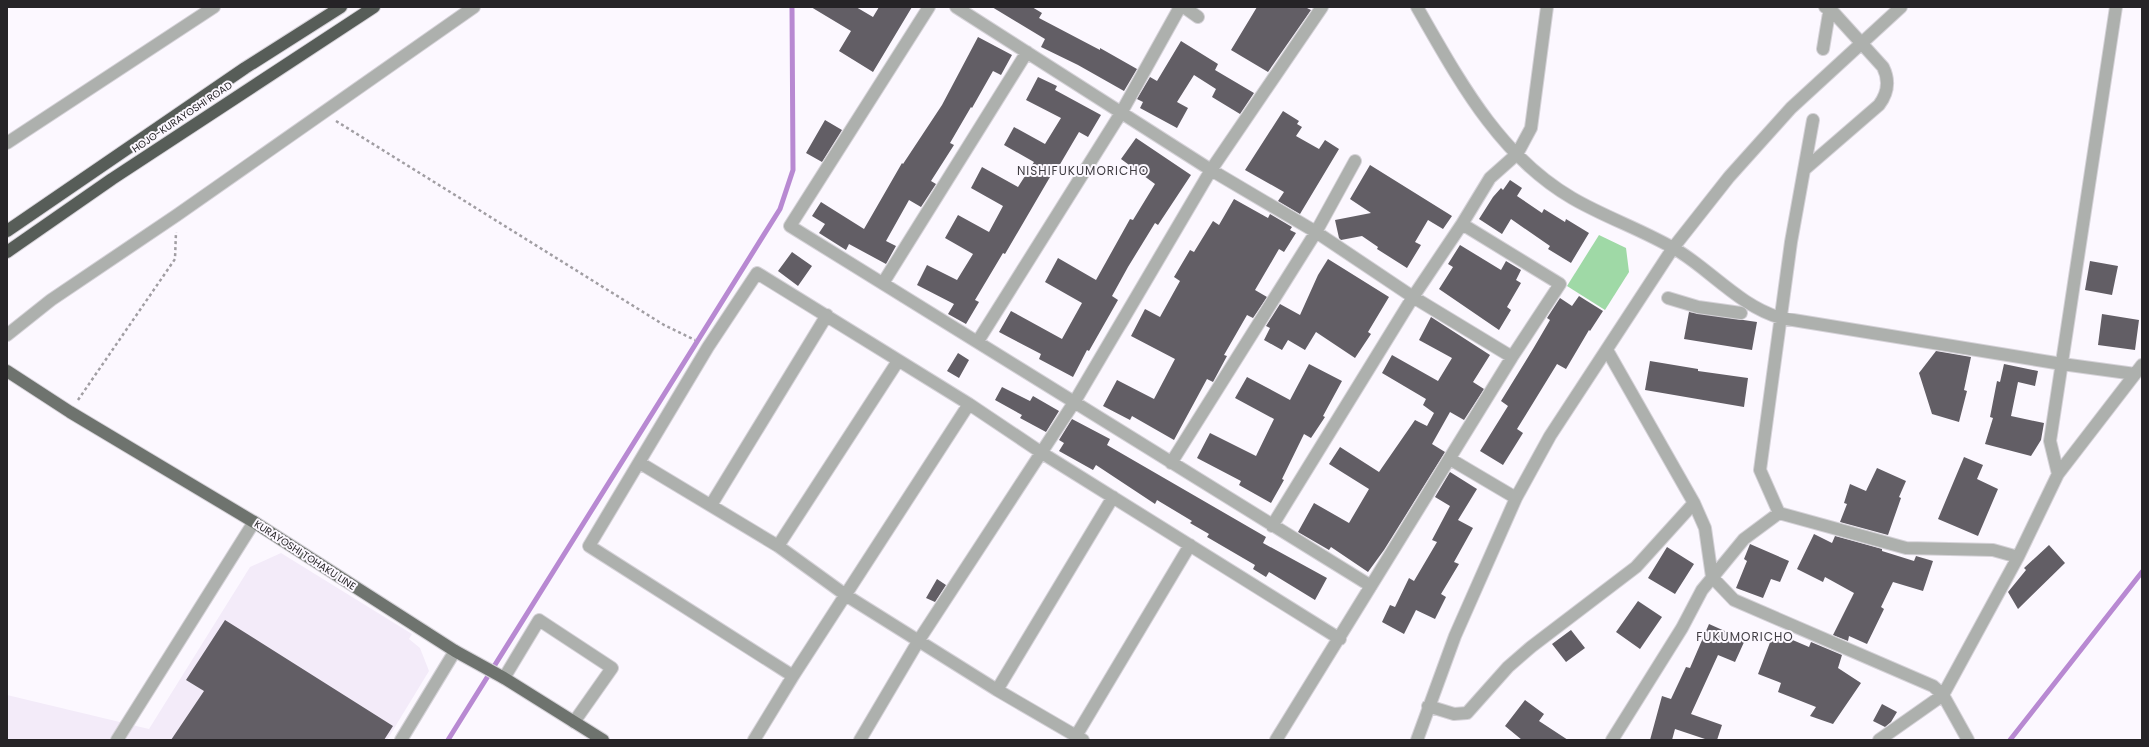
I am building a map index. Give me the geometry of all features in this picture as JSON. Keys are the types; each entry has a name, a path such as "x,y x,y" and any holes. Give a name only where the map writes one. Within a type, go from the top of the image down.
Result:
{"highway":[{"name":"HOJO-KURAYOSHI ROAD","path":"7,231 245,68 341,7"},
{"name":"HOJO-KURAYOSHI ROAD","path":"7,252 164,144 374,7"}],"main road":[{"name":"KURAYOSHI TOHAKU LINE","path":"7,371 70,412 254,522 455,650 504,678 603,740"}],"street":[{"path":"7,143 214,7"},
{"path":"7,335 51,300 177,215 474,7"},
{"path":"929,7 790,226 1075,401 1272,526 1371,586"},
{"path":"956,7 1120,113 1211,170 1316,232 1413,297 1512,357"},
{"path":"978,341 1120,113 1180,7"},
{"path":"1184,7 1198,17"},
{"path":"860,740 919,640 1075,401 1211,170 1322,7"},
{"path":"1417,7 1473,102 1497,133 1517,154 1548,181 1570,197 1673,248 1694,261 1756,308 1781,318 2062,364 2139,370"},
{"path":"1272,526 1413,297 1462,224 1490,178 1517,154 1531,128 1547,7"},
{"path":"1417,740 1428,706 1471,600 1516,498 1550,436 1673,248 1729,177 1791,108 1901,7"},
{"path":"2058,474 2050,441 2116,7"},
{"path":"1805,168 1883,100 1887,86 1885,72 1828,8"},
{"path":"1823,49 1828,8"},
{"path":"883,283 1026,52"},
{"path":"1779,513 1760,470 1791,242 1813,120"},
{"path":"1171,462 1316,232 1355,161"},
{"path":"1276,740 1340,639 1512,357 1560,284 1462,224"},
{"path":"794,676 589,546 708,346 757,273 827,314 898,361 969,404 1042,453 1340,639"},
{"path":"1668,298 1698,307 1741,313"},
{"path":"711,505 827,314"},
{"path":"1607,350 1694,503 1705,528 1712,577 1734,600 1933,686 1943,695 1968,740"},
{"path":"778,546 898,361"},
{"path":"1879,740 1943,695 2018,557 2058,474 2139,370"},
{"path":"754,740 969,404"},
{"path":"1450,459 1516,498"},
{"path":"640,462 778,546 847,596 997,690 1080,738 1190,545"},
{"path":"997,690 1113,497"},
{"path":"1428,706 1454,714 1467,713 1508,667 1531,647 1636,567 1694,503"},
{"path":"1779,513 1906,548 1994,550 2018,557"},
{"path":"1615,739 1682,628 1702,590 1744,539 1779,513"},
{"path":"117,740 254,522"},
{"path":"504,678 538,620 612,668 574,722"},
{"path":"401,740 455,650"}],"path":[{"path":"322,113 664,325 708,346"},
{"path":"70,412 175,260 177,215"}],"shaded area":[{"path":"281,553 412,634 409,639 420,648 429,671 387,740 7,740 7,695 149,729 250,567"}],"green space":[{"path":"1599,235 1626,248 1629,272 1605,310 1567,286"}],"building":[{"path":"811,7 856,7 873,17 879,7 912,7 873,72 839,51 851,31"},
{"path":"992,7 1032,7 1042,13 1039,18 1100,50 1100,48 1137,69 1124,91 1078,65 1041,47 1045,39"},
{"path":"1257,7 1305,7 1311,10 1268,72 1231,50"},
{"path":"978,37 1012,55 1001,75 993,71 972,108 971,107 950,143 954,145 931,181 936,184 921,207 909,200 886,241 896,246 886,264 849,244 846,250 819,233 825,224 812,216 821,202 864,229 902,163 903,164 942,105"},
{"path":"1181,41 1218,64 1215,70 1254,93 1240,114 1212,97 1216,89 1194,75 1177,102 1188,108 1177,128 1140,108 1143,102 1137,99 1150,77 1157,81"},
{"path":"1038,77 1057,86 1055,90 1101,115 1088,137 1079,132 1059,166 1057,165 1005,254 1003,253 975,300 979,302 966,324 948,314 954,304 917,285 927,265 957,280 973,254 945,238 958,215 989,232 1003,206 971,188 982,167 1018,187 1034,162 1004,145 1014,127 1045,144 1061,118 1026,100"},
{"path":"1283,111 1299,121 1297,124 1302,127 1296,136 1319,149 1325,140 1339,149 1300,214 1278,201 1284,192 1245,170"},
{"path":"825,120 842,130 822,162 806,153"},
{"path":"1136,138 1191,175 1158,225 1155,223 1128,267 1112,296 1118,300 1089,351 1087,350 1073,377 1039,359 1041,354 999,332 1011,311 1062,339 1082,303 1045,282 1058,258 1096,280 1130,219 1133,220 1155,184 1121,159"},
{"path":"1370,165 1452,216 1443,229 1428,220 1415,242 1421,245 1407,268 1377,249 1378,247 1362,236 1341,240 1339,238 1335,220 1371,213 1350,199"},
{"path":"1510,180 1522,188 1517,196 1542,213 1544,209 1565,222 1566,219 1589,233 1571,263 1548,249 1550,246 1511,219 1502,234 1479,219 1493,197 1501,188 1503,190"},
{"path":"1234,199 1268,218 1270,214 1292,227 1290,230 1296,233 1284,252 1279,249 1255,290 1267,297 1253,318 1247,315 1224,355 1227,356 1213,382 1207,379 1174,440 1132,416 1130,420 1103,406 1117,380 1154,399 1175,359 1131,336 1145,309 1160,317 1180,281 1174,277 1190,250 1194,252 1213,221 1219,225"},
{"path":"1460,245 1501,270 1506,261 1521,270 1516,280 1521,283 1507,307 1511,310 1499,330 1439,289 1453,267 1448,264"},
{"path":"792,252 812,266 798,286 778,271"},
{"path":"1328,259 1389,297 1368,332 1371,334 1355,358 1316,332 1305,350 1288,340 1282,350 1264,340 1270,328 1266,326 1280,304 1300,315 1318,275"},
{"path":"2090,261 2118,266 2112,295 2085,290"},
{"path":"1579,296 1603,311 1590,331 1589,330 1566,369 1557,364 1517,429 1523,433 1503,465 1480,451 1508,406 1501,401 1550,320 1547,318 1560,298 1572,306"},
{"path":"1689,312 1757,322 1752,350 1684,339"},
{"path":"2102,314 2139,320 2135,350 2098,345"},
{"path":"1431,317 1490,355 1473,382 1484,389 1464,420 1450,412 1432,444 1445,452 1384,550 1368,572 1331,547 1329,550 1298,532 1314,503 1349,523 1369,489 1329,464 1340,447 1379,472 1415,420 1427,426 1434,413 1423,405 1426,399 1382,373 1392,355 1438,381 1452,358 1419,340"},
{"path":"1936,351 1971,357 1964,390 1967,391 1959,422 1932,414 1919,373"},
{"path":"958,353 969,360 959,378 947,371"},
{"path":"1650,361 1698,369 1698,371 1748,378 1744,407 1645,390"},
{"path":"1309,364 1342,381 1323,416 1325,417 1311,438 1304,434 1282,479 1284,480 1271,503 1239,485 1241,481 1197,458 1210,433 1256,456 1274,419 1235,398 1247,377 1290,400"},
{"path":"2004,364 2038,371 2035,386 2018,382 2011,416 2044,423 2041,440 2031,456 1985,444 1993,418 1990,417 1997,381 2000,382"},
{"path":"1002,387 1030,401 1033,396 1059,411 1046,432 1020,418 1022,415 995,400"},
{"path":"1072,419 1110,439 1107,445 1266,537 1263,543 1327,578 1315,600 1269,572 1266,577 1253,569 1255,565 1207,537 1209,534 1190,523 1192,521 1157,500 1155,504 1096,465 1093,470 1059,451 1064,443 1059,440"},
{"path":"1964,457 1983,465 1977,479 1998,489 1978,536 1938,519"},
{"path":"1877,468 1906,481 1899,497 1901,498 1888,535 1840,522 1847,504 1844,503 1850,484 1866,491"},
{"path":"1450,472 1477,489 1458,520 1473,528 1454,562 1459,564 1441,594 1446,597 1435,619 1416,610 1404,634 1382,622 1390,605 1395,607 1409,578 1414,581 1437,542 1432,540 1450,506 1435,497"},
{"path":"1814,534 1832,543 1835,536 1882,549 1882,551 1914,561 1916,556 1933,561 1923,591 1893,582 1881,607 1884,609 1867,644 1849,636 1848,641 1833,635 1854,593 1825,577 1823,582 1797,569"},
{"path":"1750,544 1789,561 1780,582 1771,579 1763,598 1736,588 1747,561 1744,559"},
{"path":"2049,545 2065,563 2018,609 2008,592 2026,570 2024,568"},
{"path":"1667,547 1694,564 1675,594 1648,578"},
{"path":"937,579 946,585 935,602 926,598"},
{"path":"1638,601 1662,617 1640,649 1616,632"},
{"path":"225,620 393,726 384,740 171,740 204,691 186,680"},
{"path":"1709,624 1745,640 1735,662 1718,655 1691,714 1722,725 1717,740 1708,740 1675,729 1672,740 1650,740 1662,696 1671,699 1686,667 1690,668"},
{"path":"1571,630 1585,648 1566,662 1552,644"},
{"path":"1774,632 1809,647 1811,642 1842,655 1838,668 1861,683 1833,724 1810,716 1816,707 1778,692 1781,683 1758,674"},
{"path":"1525,700 1544,714 1539,721 1568,740 1522,740 1505,726"},
{"path":"1882,704 1897,712 1891,722 1885,727 1873,721"}],"waterway":[{"path":"448,740 780,209 793,170 792,7"},
{"path":"2010,740 2142,572"}],"district":[{"name":"NISHIFUKUMORICHO","path":"1083,170"},
{"name":"FUKUMORICHO","path":"1745,636"}]}
